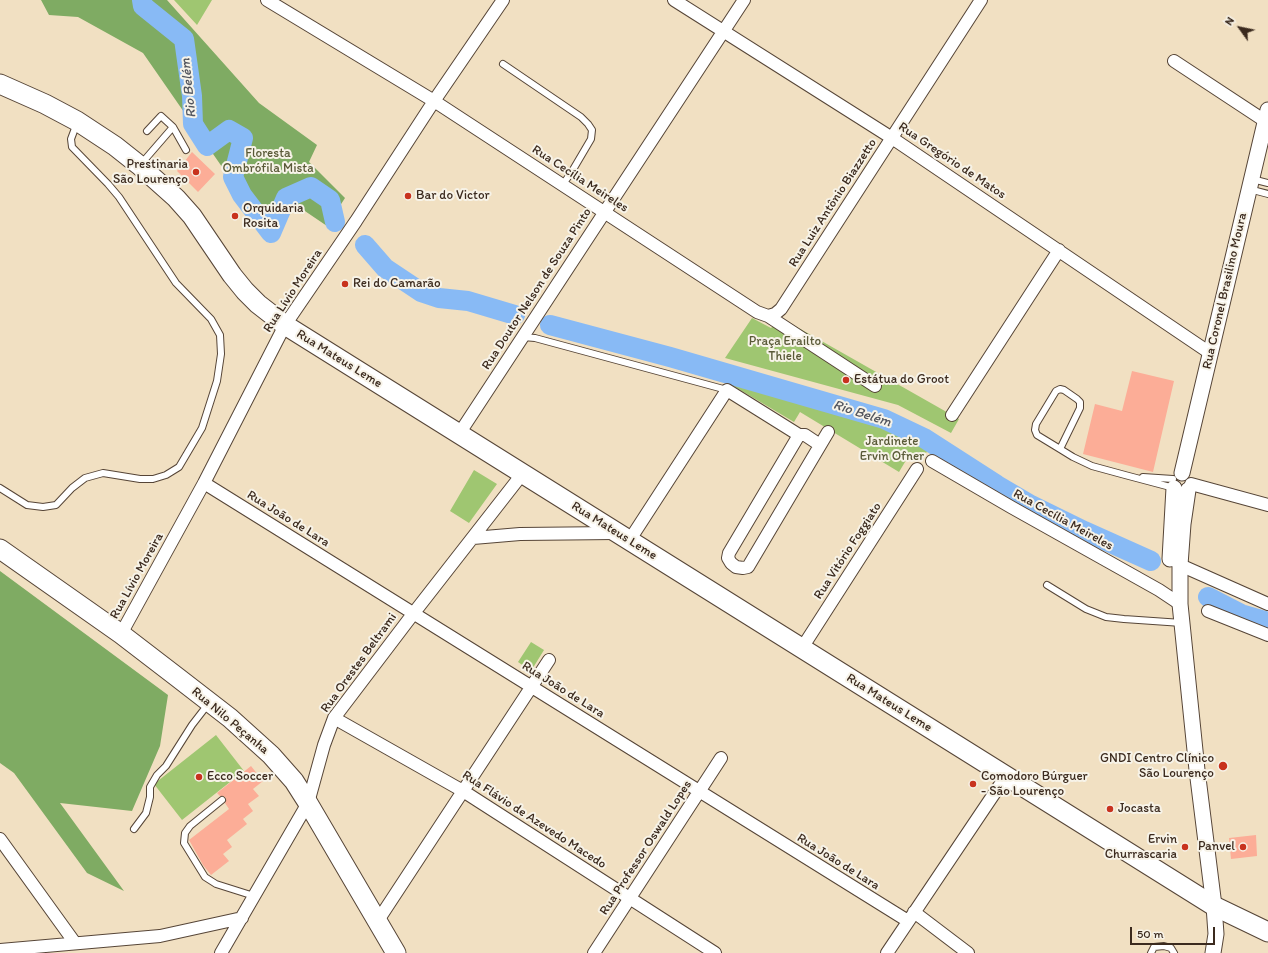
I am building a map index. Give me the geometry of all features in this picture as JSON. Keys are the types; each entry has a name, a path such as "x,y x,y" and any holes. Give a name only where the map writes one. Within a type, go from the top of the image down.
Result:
{"main road":[{"name":"Rua Mateus Leme","path":"0,84 45,104 77,122 115,146 140,165 176,198 192,216 245,290 258,304 285,325 1214,906 1268,931"},
{"name":"Rua Nilo Peçanha","path":"0,549 121,634 210,702 275,760 294,781 308,803 396,953"}],"street":[{"name":"Rua Cecília Meireles","path":"267,0 434,101 757,312 768,316 875,386"},
{"name":"Rua Lívio Moreira","path":"121,634 204,483 285,325 503,0"},
{"name":"Rua Gregório de Matos","path":"674,0 892,138 1210,353"},
{"name":"Rua Doutor Nelson de Souza Pinto","path":"460,434 744,0"},
{"name":"Rua Luiz Antônio Biazzetto","path":"768,316 775,314 781,309 982,0"},
{"path":"1174,61 1267,115"},
{"name":"Rua Coronel Brasilino Moura","path":"1180,604 1170,575 1182,483 1210,353 1267,115"},
{"path":"952,415 1059,250"},
{"path":"473,538 520,534 623,537 726,390 799,435 805,435 820,445"},
{"path":"799,435 729,554 728,558 736,567 748,567 828,432"},
{"name":"Rua Cecília Meireles","path":"932,461 1159,590 1180,604"},
{"name":"Rua Vitório Foggiato","path":"802,648 917,469"},
{"name":"Rua Orestes Beltrami","path":"221,953 308,803 324,745 334,718 523,473"},
{"name":"Rua João de Lara","path":"204,483 699,792 911,917 968,953"},
{"path":"1182,483 1268,505"},
{"name":"Rua Coronel Brasilino Moura","path":"1182,483 1183,524 1180,565 1180,604 1197,770 1214,906 1216,934 1213,953"},
{"path":"1180,565 1268,604"},
{"path":"1208,611 1268,635"},
{"path":"377,922 549,660"},
{"name":"Rua Flávio de Azevedo Macedo","path":"334,718 463,791 715,953"},
{"name":"Rua Professor Oswald Lopes","path":"594,953 721,758"},
{"path":"887,953 1006,776"},
{"path":"0,839 75,944"},
{"path":"0,950 160,936 242,918"}],"lane":[{"path":"503,64 581,117 592,130 591,139 563,184"},
{"path":"147,131 161,116 173,127 186,150"},
{"path":"0,488 27,505 43,507 56,505 72,488 85,478 103,473 140,479 153,479 166,475 178,466 202,428 217,381 221,354 220,335 211,319 176,283 119,197 72,147 71,139 77,122"},
{"path":"140,165 173,127"},
{"path":"1250,184 1268,183"},
{"path":"1250,184 1268,194"},
{"path":"523,336 726,390"},
{"path":"1060,450 1080,408 1080,402 1078,399 1060,389 1056,391 1036,424 1035,430 1037,435 1060,450 1092,466 1125,475 1182,483"},
{"path":"1047,585 1086,609 1106,616 1124,619 1182,623"},
{"path":"134,829 146,813 150,797 150,787 156,775 166,766 192,725 210,702"},
{"path":"222,800 190,826 185,833 184,843 205,878 216,884 254,896"},
{"path":"1151,953 1154,947 1164,946 1171,948 1174,953"}],"green space":[{"name":"Floresta Ombrófila Mista","path":"41,0 167,0 259,103 317,145 309,162 345,198 327,226 296,205 272,239 143,53 78,17 49,15"},
{"path":"174,0 212,0 197,25"},
{"name":"Praça Erailto Thiele","path":"752,318 771,328 781,318 959,419 951,433 898,405 725,358"},
{"name":"Jardinete Ervin Ofner","path":"725,381 884,428 936,450 908,457 899,472 800,412 794,422"},
{"path":"474,470 497,484 469,523 450,511"},
{"path":"0,571 168,695 160,746 132,811 60,803 124,891 87,873 14,773 0,763"},
{"path":"531,642 544,650 531,671 518,662"},
{"name":"Ecco Soccer","path":"216,735 244,771 182,820 154,784"}],"building":[{"name":"Prestinaria São Lourenço","path":"192,152 215,174 198,192 177,171"},
{"path":"1132,371 1174,381 1153,472 1083,454 1095,404 1122,411"},
{"path":"251,766 263,781 253,789 259,796 248,804 253,811 243,819 247,824 227,840 232,847 223,854 229,861 211,875 203,865 189,840 229,809 225,803 226,798 217,793"},
{"name":"Panvel","path":"1256,835 1257,856 1231,859 1229,838"}],"waterway":[{"name":"Rio Belém","path":"142,0 143,6 184,39 192,96 193,124 207,146 229,130 243,138 233,177 242,195 271,233 286,198 311,187 330,200 335,222"},
{"name":"Rio Belém","path":"365,245 385,268 421,292 439,298 468,301 515,315"},
{"name":"Rio Belém","path":"550,325 670,357 884,419 924,438 1031,505 1151,561"},
{"name":"Rio Belém","path":"1208,597 1241,614 1268,622"}],"place":[{"name":"Prestinaria São Lourenço","path":"196,172"},
{"name":"Bar do Victor","path":"408,196"},
{"name":"Orquidaria Rosita","path":"235,216"},
{"name":"Rei do Camarão","path":"345,284"},
{"name":"Estátua do Groot","path":"846,380"},
{"name":"GNDI Centro Clínico São Lourenço","path":"1223,766"},
{"name":"Ecco Soccer","path":"199,777"},
{"name":"Comodoro Búrguer - São Lourenço","path":"973,784"},
{"name":"Jocasta","path":"1110,809"},
{"name":"Ervin Churrascaria","path":"1185,847"},
{"name":"Panvel","path":"1243,847"}]}
